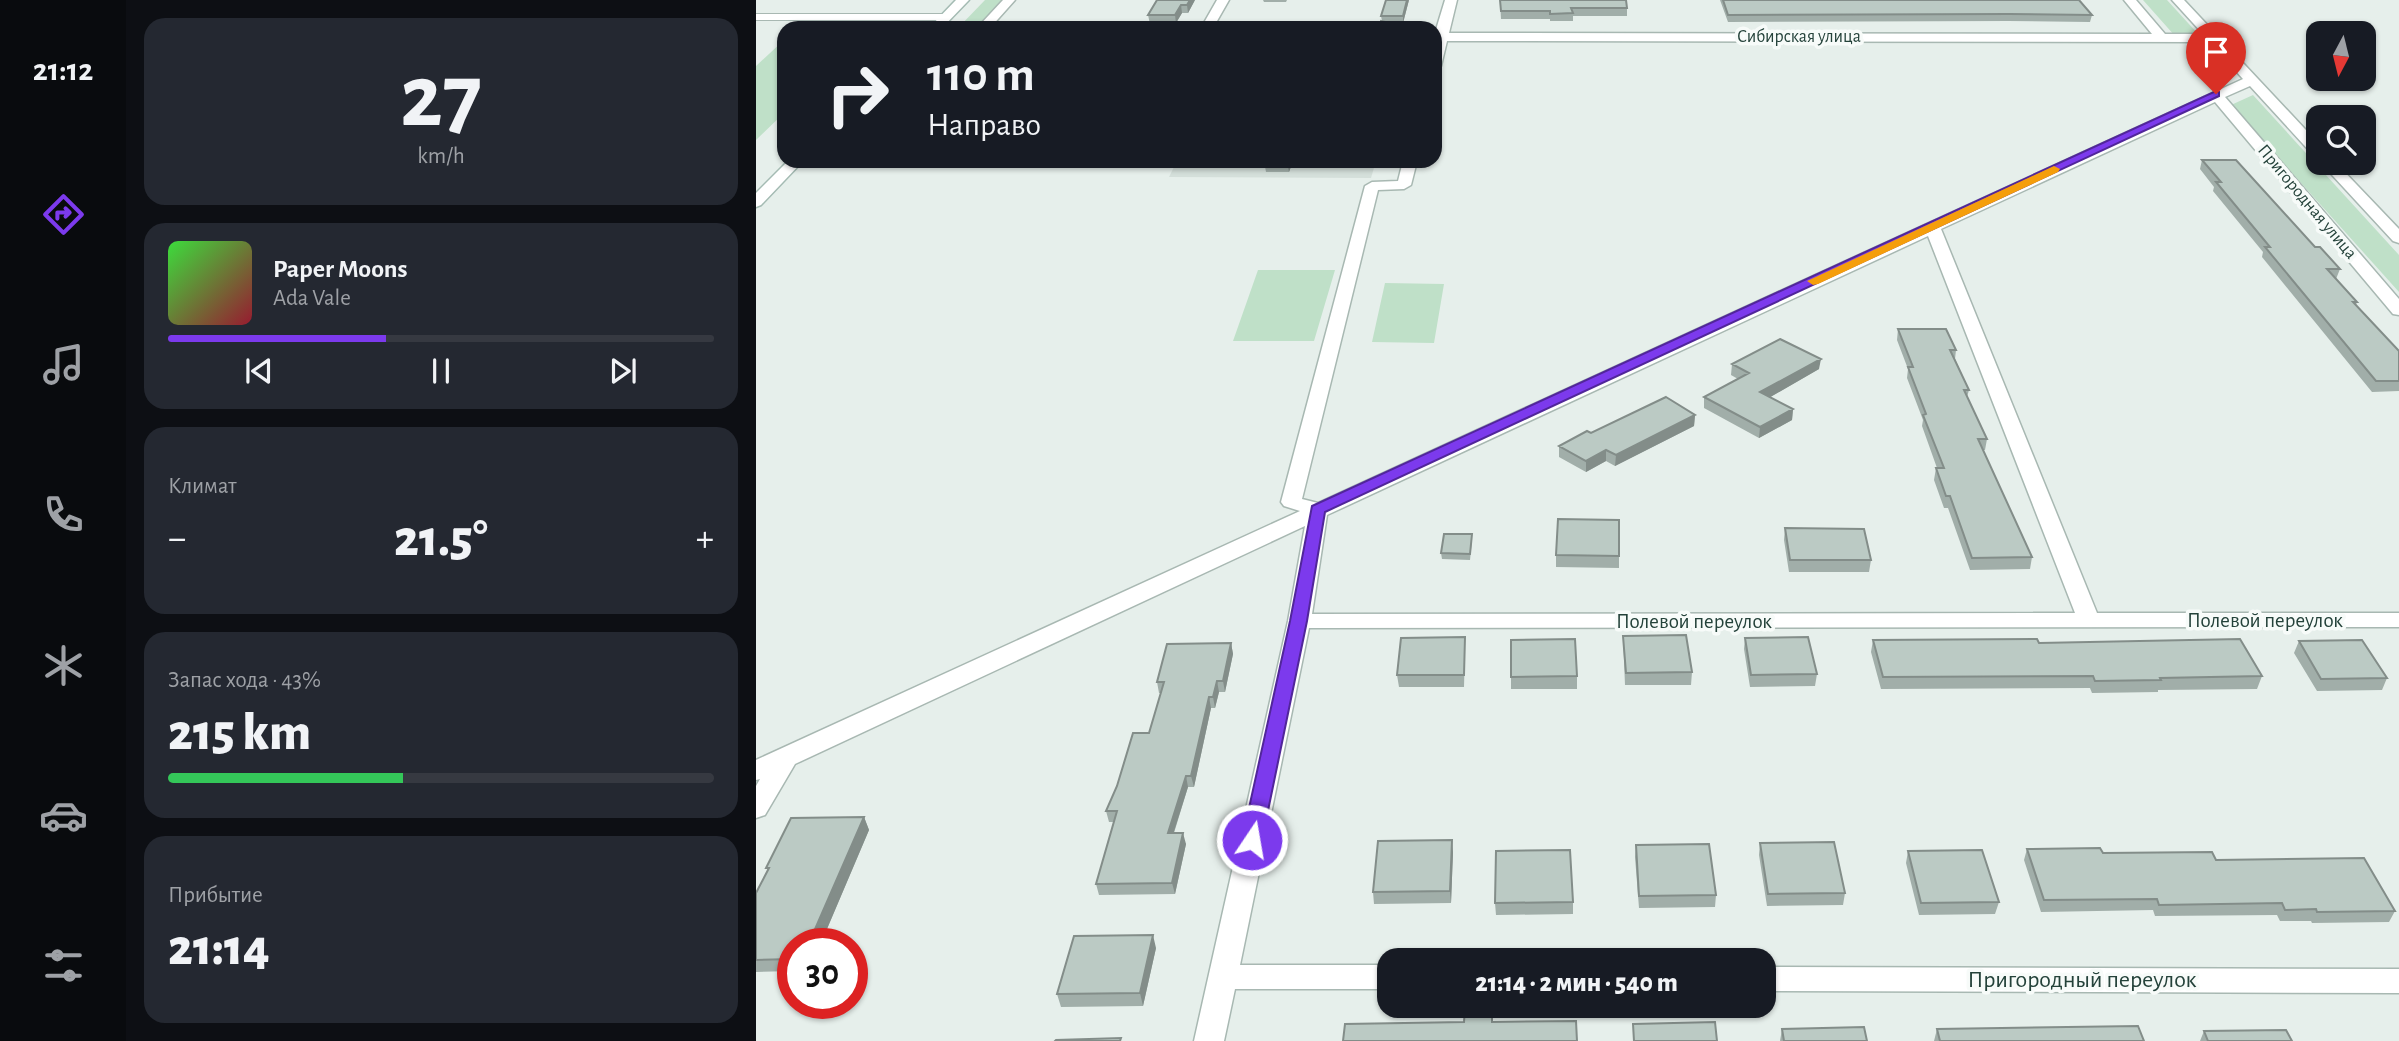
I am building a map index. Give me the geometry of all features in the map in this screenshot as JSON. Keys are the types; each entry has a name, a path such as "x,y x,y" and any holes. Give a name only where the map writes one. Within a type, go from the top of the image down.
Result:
{"street":[{"path":"942,21 963,0"},
{"path":"990,21 1009,0"},
{"path":"1210,21 1223,0"},
{"path":"1442,28 1451,0"},
{"path":"2130,0 2162,37"},
{"path":"2178,0 2306,139"},
{"name":"Сибирская улица","path":"1442,37 2214,38"},
{"path":"756,771 2251,80"},
{"name":"Пригородная улица","path":"2216,94 2399,310"},
{"path":"756,202 789,168"},
{"path":"1318,509 1291,502 1372,186 1404,185 1408,168"},
{"path":"2339,175 2399,238"},
{"path":"1932,226 2089,620"},
{"path":"1209,1041 1299,621 1318,509"},
{"name":"Полевой переулок","path":"1299,621 2399,620"},
{"path":"756,808 786,757"},
{"path":"1223,977 1377,977"},
{"name":"Пригородный переулок","path":"1776,979 2399,981"}],"lane":[{"path":"756,17 946,17"}],"shaded area":[{"path":"1174,168 1374,168 1371,178 1169,177"}],"green space":[{"path":"985,0 1002,0 982,21 965,21"},
{"path":"2143,0 2167,0 2199,35 2175,36"},
{"path":"777,46 777,120 756,140 756,66"},
{"path":"2253,95 2306,153 2306,175 2326,175 2399,255 2399,292 2231,105"},
{"path":"1258,270 1335,270 1314,341 1233,341"},
{"path":"1385,283 1444,284 1434,343 1372,342"}],"building":[{"path":"1157,0 1190,0 1187,5 1181,5 1175,15 1148,15"},
{"path":"1386,0 1407,0 1403,16 1381,16"},
{"path":"1500,0 1626,0 1627,8 1571,8 1573,13 1550,14 1550,11 1501,11"},
{"path":"1723,0 2079,0 2092,15 1728,15"},
{"path":"2202,160 2236,160 2315,247 2320,247 2340,269 2327,269 2357,302 2353,302 2399,351 2399,381 2376,381 2265,247 2270,247 2216,182 2221,182"},
{"path":"1898,329 1946,329 1956,350 1950,350 1969,390 1964,390 1987,439 1978,439 2032,557 1972,558 1950,496 1946,496 1936,468 1944,468 1923,415 1926,414 1908,367 1913,367"},
{"path":"1780,339 1821,359 1760,392 1793,409 1760,427 1704,397 1749,373 1732,364"},
{"path":"1666,397 1695,415 1616,455 1606,450 1586,461 1559,446 1587,431 1591,433"},
{"path":"1558,519 1619,520 1619,556 1556,555"},
{"path":"1785,528 1864,529 1871,560 1790,560"},
{"path":"1444,534 1472,534 1470,554 1441,553"},
{"path":"1686,635 1692,672 1626,673 1623,636"},
{"path":"1465,637 1464,675 1397,675 1401,638"},
{"path":"1808,637 1817,674 1751,675 1745,638"},
{"path":"1575,639 1577,676 1511,677 1511,640"},
{"path":"2037,639 2039,643 2240,639 2262,676 2095,681 2093,676 1883,677 1873,640"},
{"path":"2362,640 2387,678 2321,679 2299,641"},
{"path":"1231,643 1223,681 1217,681 1213,697 1209,697 1191,776 1186,776 1168,833 1183,833 1172,883 1096,884 1117,811 1106,811 1117,786 1133,733 1149,733 1164,682 1157,682 1167,644"},
{"path":"864,817 816,928 777,928 777,959 756,960 756,893 791,818"},
{"path":"1452,840 1450,891 1373,892 1378,841"},
{"path":"1834,842 1845,893 1768,894 1760,843"},
{"path":"1709,844 1716,895 1639,896 1636,845"},
{"path":"2100,848 2103,853 2212,852 2216,860 2364,858 2395,911 2285,910 2282,903 2159,905 2157,899 2044,900 2027,849"},
{"path":"1570,850 1573,902 1495,903 1496,851"},
{"path":"1982,850 1999,902 1921,903 1908,851"},
{"path":"1153,935 1140,993 1057,994 1074,936"},
{"path":"1464,1018 1492,1018 1492,1022 1576,1021 1577,1041 1343,1041 1345,1024 1464,1022"},
{"path":"1715,1022 1717,1041 1634,1041 1633,1024"},
{"path":"2138,1026 2144,1041 1940,1041 1937,1029"},
{"path":"1864,1027 1867,1041 1784,1041 1782,1029"},
{"path":"2286,1030 2292,1041 2208,1041 2204,1031"},
{"path":"1121,1038 1120,1041 1055,1041 1056,1040"}],"slow traffic":[{"path":"1813,281 2054,169"}],"route":[{"path":"1252,840 1299,621 1318,509 2216,94"}]}
